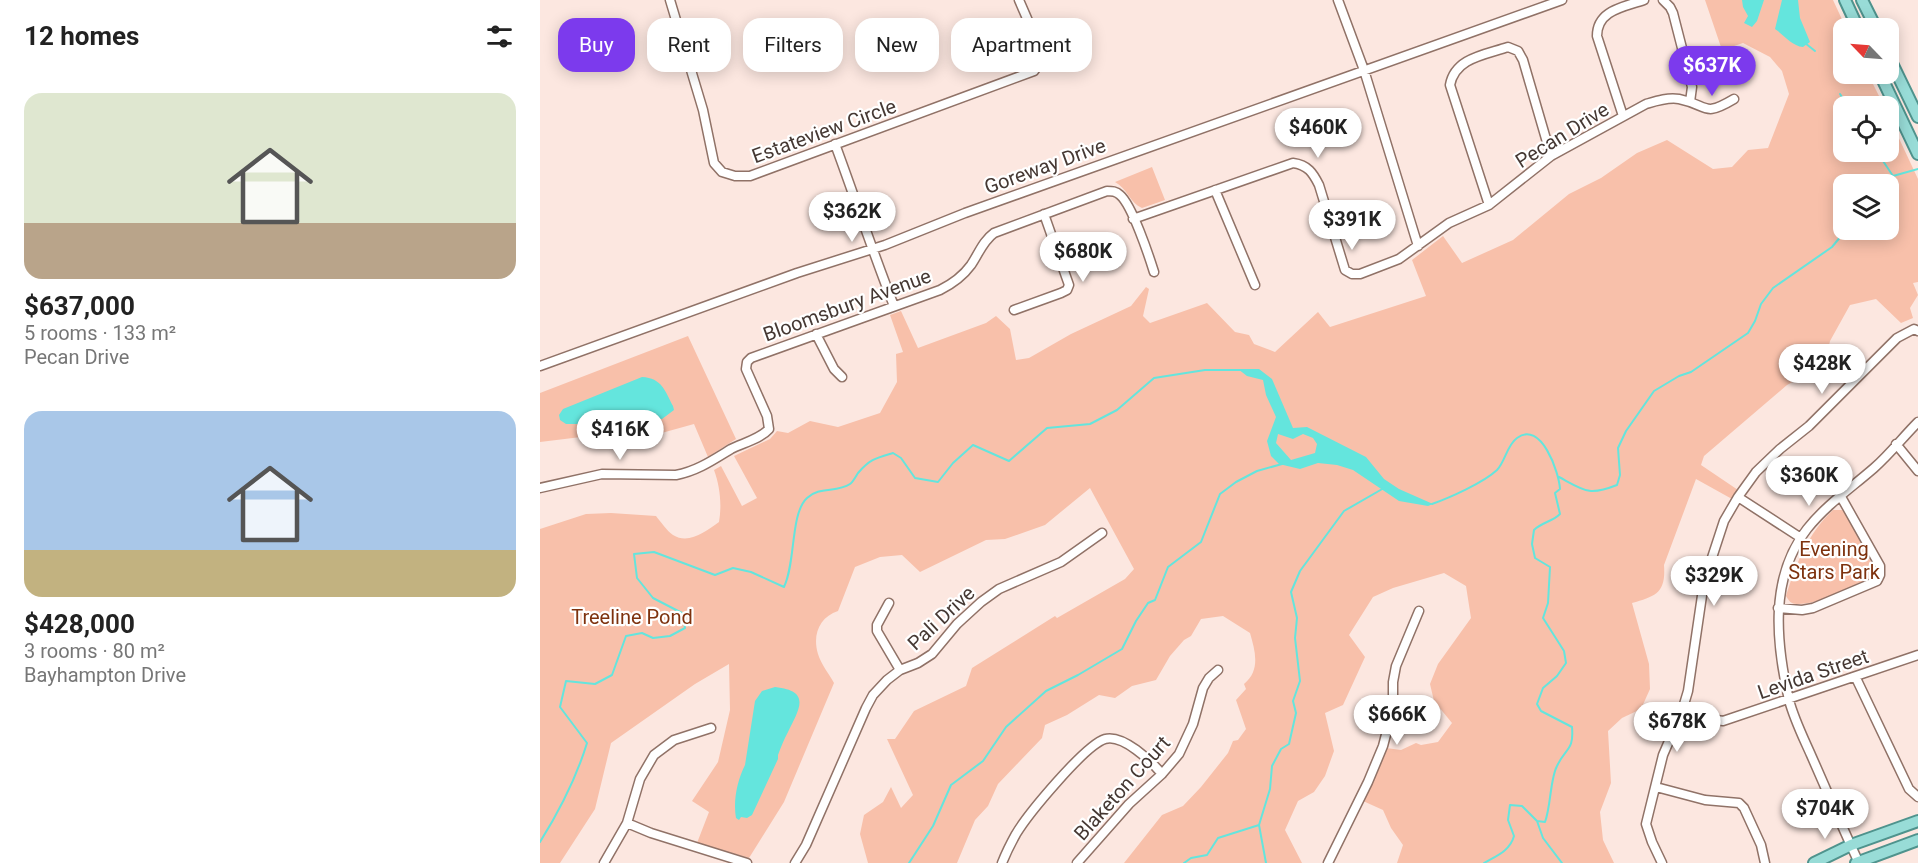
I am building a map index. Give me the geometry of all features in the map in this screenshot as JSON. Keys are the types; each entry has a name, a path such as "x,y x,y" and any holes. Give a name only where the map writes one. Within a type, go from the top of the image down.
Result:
{"main road":[{"path":"1845,0 1853,18"},
{"path":"1862,0 1871,18"},
{"path":"1899,78 1918,117"},
{"path":"1885,84 1917,152"},
{"path":"1814,863 1851,845 1918,821"},
{"path":"1858,863 1918,840"}],"street":[{"name":"Estateview Circle","path":"670,0 703,110 714,163 722,172 735,176 750,176 1034,71 1041,61 1039,46 1019,0"},
{"path":"1338,0 1364,70 1418,246"},
{"name":"Goreway Drive","path":"540,366 797,273 873,249 965,213 1562,0"},
{"path":"1623,116 1597,36 1597,29 1601,19 1607,13 1644,0"},
{"path":"1663,0 1673,13 1692,87 1690,102"},
{"path":"1489,205 1450,85 1458,66 1508,47 1518,51 1523,60 1551,156"},
{"name":"Pecan Drive","path":"1215,190 1293,164 1302,164 1313,173 1319,185 1345,270 1352,274 1360,274 1399,259 1454,220 1489,205 1551,156 1646,104 1662,99 1677,98 1705,110 1714,110 1734,99"},
{"path":"835,144 894,306"},
{"path":"1133,219 1215,190 1255,285"},
{"name":"Bloomsbury Avenue","path":"540,488 602,474 666,476 687,473 765,434 769,429 769,424 748,376 747,362 756,356 946,287 965,272 990,236 999,230 1107,191 1114,191 1123,198 1154,272"},
{"path":"1014,310 1061,293 1070,285 1044,214"},
{"path":"1662,863 1646,824 1663,755 1688,691 1704,582 1724,520 1756,472 1809,426 1897,338 1914,329 1918,331"},
{"path":"816,334 834,369 842,377"},
{"path":"1858,863 1795,719 1789,700 1778,608 1781,584 1801,538 1827,506 1875,467 1918,422"},
{"path":"1896,444 1918,471"},
{"path":"1778,608 1802,610 1813,608 1877,581 1880,567 1840,495"},
{"path":"1738,497 1801,538"},
{"name":"Pali Drive","path":"795,863 806,845 869,701 879,688 900,670 932,654 968,612 999,589 1060,562 1102,533"},
{"path":"889,603 876,625 877,631 900,670"},
{"path":"1328,863 1383,746 1393,708 1393,682 1396,666 1419,611"},
{"name":"Levida Street","path":"1682,711 1699,717 1723,720 1856,678 1918,655"},
{"name":"Blaketon Court","path":"1077,863 1179,754 1193,724 1203,688 1218,670"},
{"path":"1856,678 1909,789 1918,797"},
{"path":"603,863 627,823 640,779 654,755 674,740 711,728"},
{"path":"1002,863 1016,834 1030,813 1086,752 1105,739 1121,740 1154,765 1162,774"},
{"path":"1656,788 1705,800 1738,803 1744,808 1761,845 1766,863"},
{"path":"627,823 651,833 747,863"}],"green space":[{"name":"Treeline Pond","path":"1705,0 1833,0 1841,18 1833,18 1833,84 1873,84 1879,96 1833,96 1833,162 1899,162 1899,138 1918,179 1918,282 1913,283 1918,295 1910,308 1913,318 1901,323 1876,299 1850,305 1830,341 1828,350 1809,373 1787,385 1704,456 1701,465 1738,490 1732,499 1696,479 1664,565 1661,587 1653,595 1632,603 1649,664 1650,689 1641,709 1622,718 1608,731 1611,783 1600,812 1603,840 1614,863 1397,863 1403,845 1391,828 1383,810 1363,801 1386,748 1401,750 1416,743 1421,745 1438,742 1452,723 1434,701 1430,684 1438,664 1471,618 1466,586 1444,573 1393,588 1373,597 1349,635 1365,657 1343,705 1325,713 1334,751 1325,776 1314,792 1298,801 1285,830 1302,863 1124,863 1162,815 1183,806 1201,787 1228,753 1233,741 1238,740 1246,729 1236,700 1246,689 1244,684 1253,673 1254,647 1250,633 1223,616 1201,619 1191,636 1184,640 1170,656 1156,680 1132,686 1115,698 1099,695 1067,715 1045,725 1042,738 998,784 988,806 975,820 957,863 868,863 860,834 864,815 883,802 891,787 901,808 913,795 887,739 895,739 914,711 966,686 972,668 1055,616 1057,618 1125,579 1134,569 1090,488 1045,525 1005,539 986,540 920,572 902,555 880,557 855,567 838,611 826,617 817,633 818,654 834,683 784,802 749,858 697,843 709,812 692,801 718,762 730,710 729,664 695,684 611,743 595,809 560,863 540,863 540,529 586,514 611,513 656,516 673,535 679,538 691,538 703,533 719,522 720,496 714,470 721,466 742,506 757,498 734,456 770,439 777,431 788,433 810,421 838,427 880,413 897,382 896,354 903,352 890,315 901,311 918,348 986,323 996,316 1010,329 1016,360 1029,358 1071,334 1131,306 1146,287 1149,289 1143,316 1150,323 1207,303 1235,332 1249,335 1254,344 1275,352 1318,312 1330,327 1426,296 1412,260 1443,236 1462,263 1513,240 1569,194 1601,178 1637,153 1667,140 1713,169 1732,167 1748,150 1768,148 1789,94 1782,71 1770,57 1743,43 1722,50"},
{"path":"1152,167 1165,200 1142,208 1134,203 1123,188 1115,182"},
{"path":"688,336 736,439 708,457 694,424 658,434 614,433 540,442 540,393"},
{"name":"Evening Stars Park","path":"1833,510 1842,510 1850,517 1875,571 1875,577 1838,595 1805,604 1793,603 1786,596 1794,572 1810,539"}],"water":[{"path":"1742,0 1764,0 1757,21 1752,27 1744,23 1748,16"},
{"path":"1782,0 1798,0 1800,18 1810,42 1803,47 1775,29"},
{"path":"1238,369 1259,369 1272,379 1293,428 1307,427 1366,457 1384,479 1399,489 1433,504 1428,506 1399,501 1353,470 1337,465 1318,463 1300,469 1279,464 1271,456 1267,441 1276,417 1266,395 1263,380 1247,376","holes":["1278,434 1293,439 1303,434 1313,438 1317,444 1315,453 1291,460 1276,443"]},
{"path":"642,377 658,383 665,390 673,406 674,410 662,419 600,420 581,424 566,424 560,420 559,415 563,409"},
{"path":"775,687 794,692 798,697 798,709 752,815 747,818 741,817 739,820 736,818 735,798 745,765 755,701 762,691"}],"waterway":[{"path":"1805,43 1815,51"},
{"path":"1884,162 1892,174"},
{"path":"1899,174 1918,169"},
{"path":"1559,477 1575,486 1593,491 1617,485 1620,475 1618,448 1626,431 1654,391 1679,376 1691,372 1748,333 1761,304 1773,288 1832,247 1838,240"},
{"path":"540,842 567,794 587,743 560,707 566,681 595,684 612,675 626,636 642,633 653,638 670,636 685,628 682,613 653,598 637,578 634,554 654,552 715,575 733,568 751,572 784,587 788,577 798,515 807,498 817,492 845,487 862,468 882,456 893,453 901,458 915,478 938,482 953,463 973,445 1009,461 1047,428 1090,424 1117,410 1154,378 1205,370 1241,370"},
{"path":"1432,504 1466,490 1491,475 1500,467 1514,441 1526,434 1534,436 1541,442 1556,471 1560,489 1555,493 1560,514 1534,530 1532,544 1535,558 1550,567 1548,603 1543,618 1564,651 1566,663 1557,676 1543,688 1537,704 1541,711 1572,727 1572,741 1555,771 1545,822 1537,821"},
{"path":"909,863 933,826 951,785 983,761 1006,727 1046,691 1122,649 1148,603 1155,600 1168,567 1201,542 1220,494 1257,471 1282,464"},
{"path":"1266,863 1259,825 1270,789 1272,766 1281,749 1289,744 1296,713 1293,701 1300,681 1295,638 1297,618 1291,592 1300,571 1344,511 1384,488"},
{"path":"1484,863 1502,852 1512,841 1514,836 1508,820 1510,805 1522,806 1537,821 1543,838 1562,863"},
{"path":"1184,863 1191,858 1207,855 1218,838 1259,825"}]}
